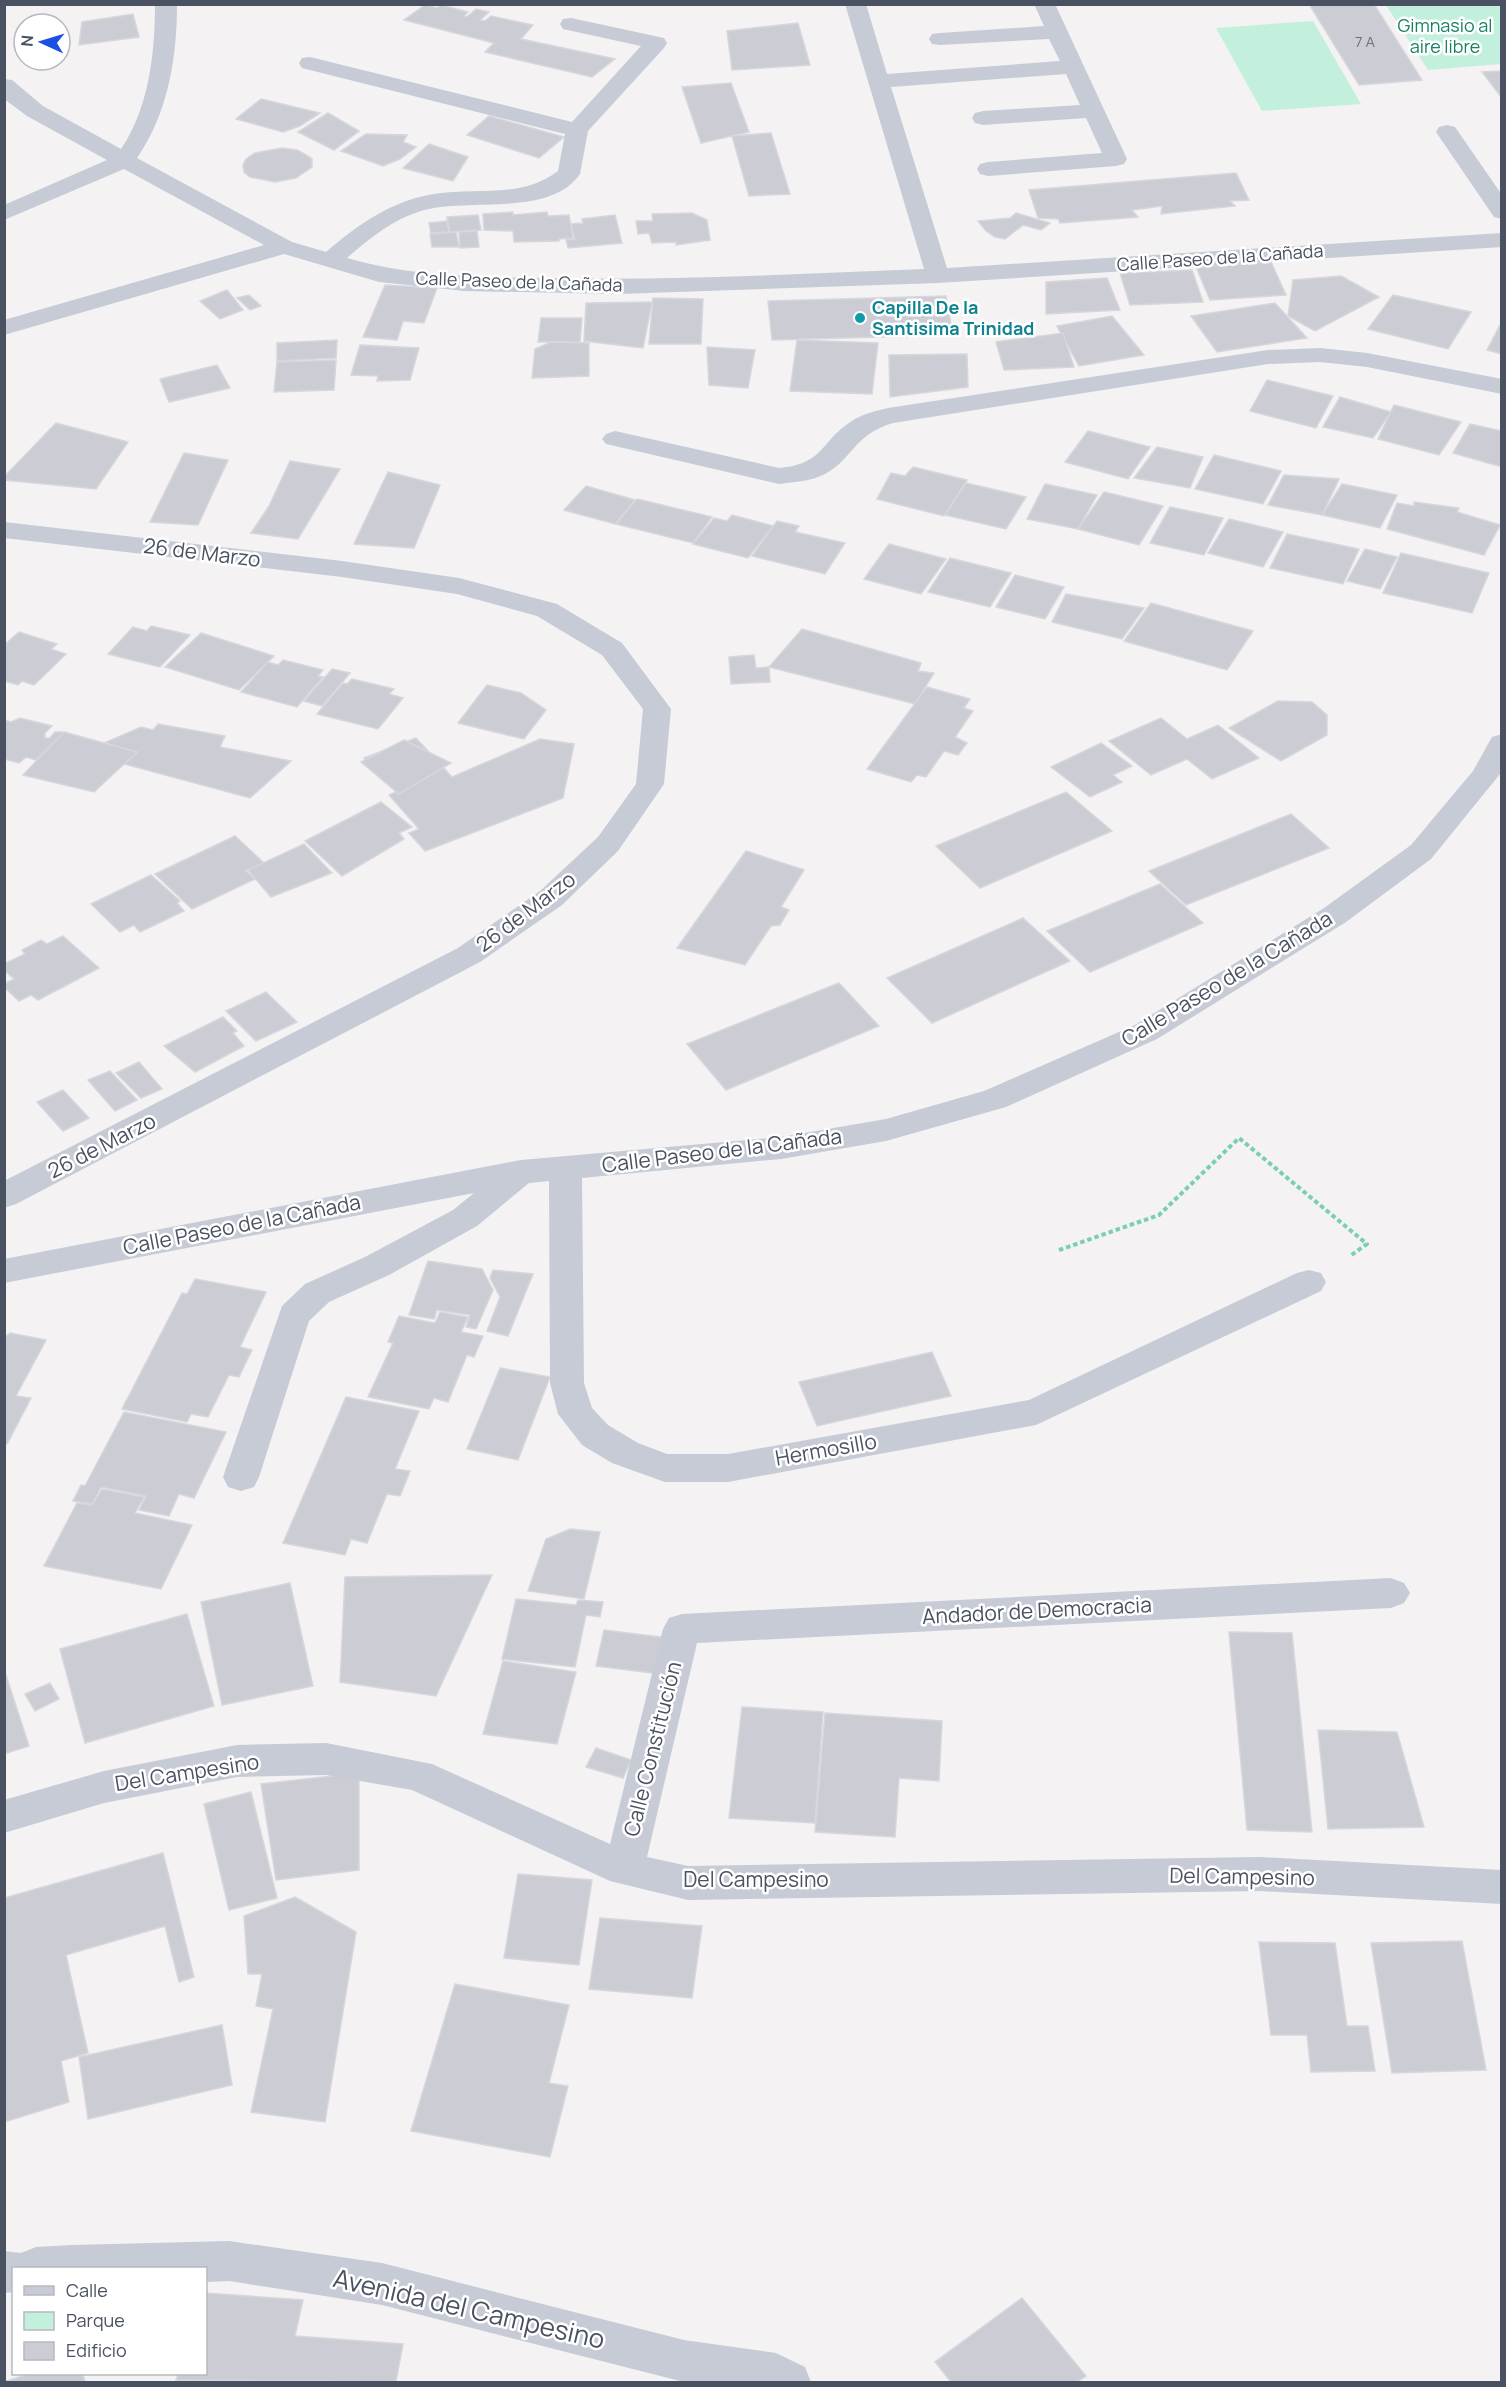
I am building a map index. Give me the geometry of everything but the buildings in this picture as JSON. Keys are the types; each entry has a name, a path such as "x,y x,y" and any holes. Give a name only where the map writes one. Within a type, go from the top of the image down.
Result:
{"street":[{"path":"4,213 125,160 150,115 166,51 166,4"},
{"path":"855,4 938,276"},
{"path":"988,169 1116,159 1044,4"},
{"path":"329,262 375,222 406,208 434,201 506,196 546,189 569,174 577,130 656,44 571,24"},
{"path":"940,39 1057,32"},
{"path":"310,63 577,130"},
{"path":"878,81 1073,67"},
{"name":"Calle Paseo de la Cañada","path":"4,85 8,91 35,111 284,247 379,275 465,284 619,287 938,276 1502,240"},
{"path":"983,118 1094,111"},
{"path":"1447,132 1502,212"},
{"path":"4,328 284,247"},
{"path":"615,439 779,476 803,475 819,469 858,427 888,416 1268,357 1320,354 1367,360 1502,387"},
{"name":"26 de Marzo","path":"4,530 354,570 459,586 547,610 612,649 657,709 650,784 608,844 551,898 469,955 4,1196"},
{"name":"Calle Paseo de la Cañada","path":"4,1271 521,1172 781,1148 886,1130 995,1099 1146,1032 1335,915 1420,852 1485,774 1502,743"},
{"name":"Hermosillo","path":"565,1168 567,1383 576,1414 595,1435 625,1453 665,1468 728,1468 1036,1412 1309,1282"},
{"path":"241,1477 294,1315 316,1293 377,1266 465,1218 521,1172"},
{"name":"Andador de Democracia","path":"682,1629 1391,1593"},
{"name":"Calle Constitución","path":"624,1869 682,1629"},
{"name":"Del Campesino","path":"4,1817 104,1787 237,1761 326,1759 418,1775 624,1869 688,1883 1260,1874 1502,1887"},
{"name":"Avenida del Campesino","path":"48,2267 230,2261 371,2282 684,2361 776,2375 789,2382"}],"path":[{"path":"1059,1250 1159,1215 1239,1138 1367,1244 1309,1282"}],"green space":[{"name":"Gimnasio al aire libre","path":"1386,5 1499,5 1502,8 1501,64 1428,70"},
{"path":"1313,21 1361,104 1262,111 1216,28"}],"place":[{"name":"Capilla De la Santisima Trinidad","path":"860,318"}]}
